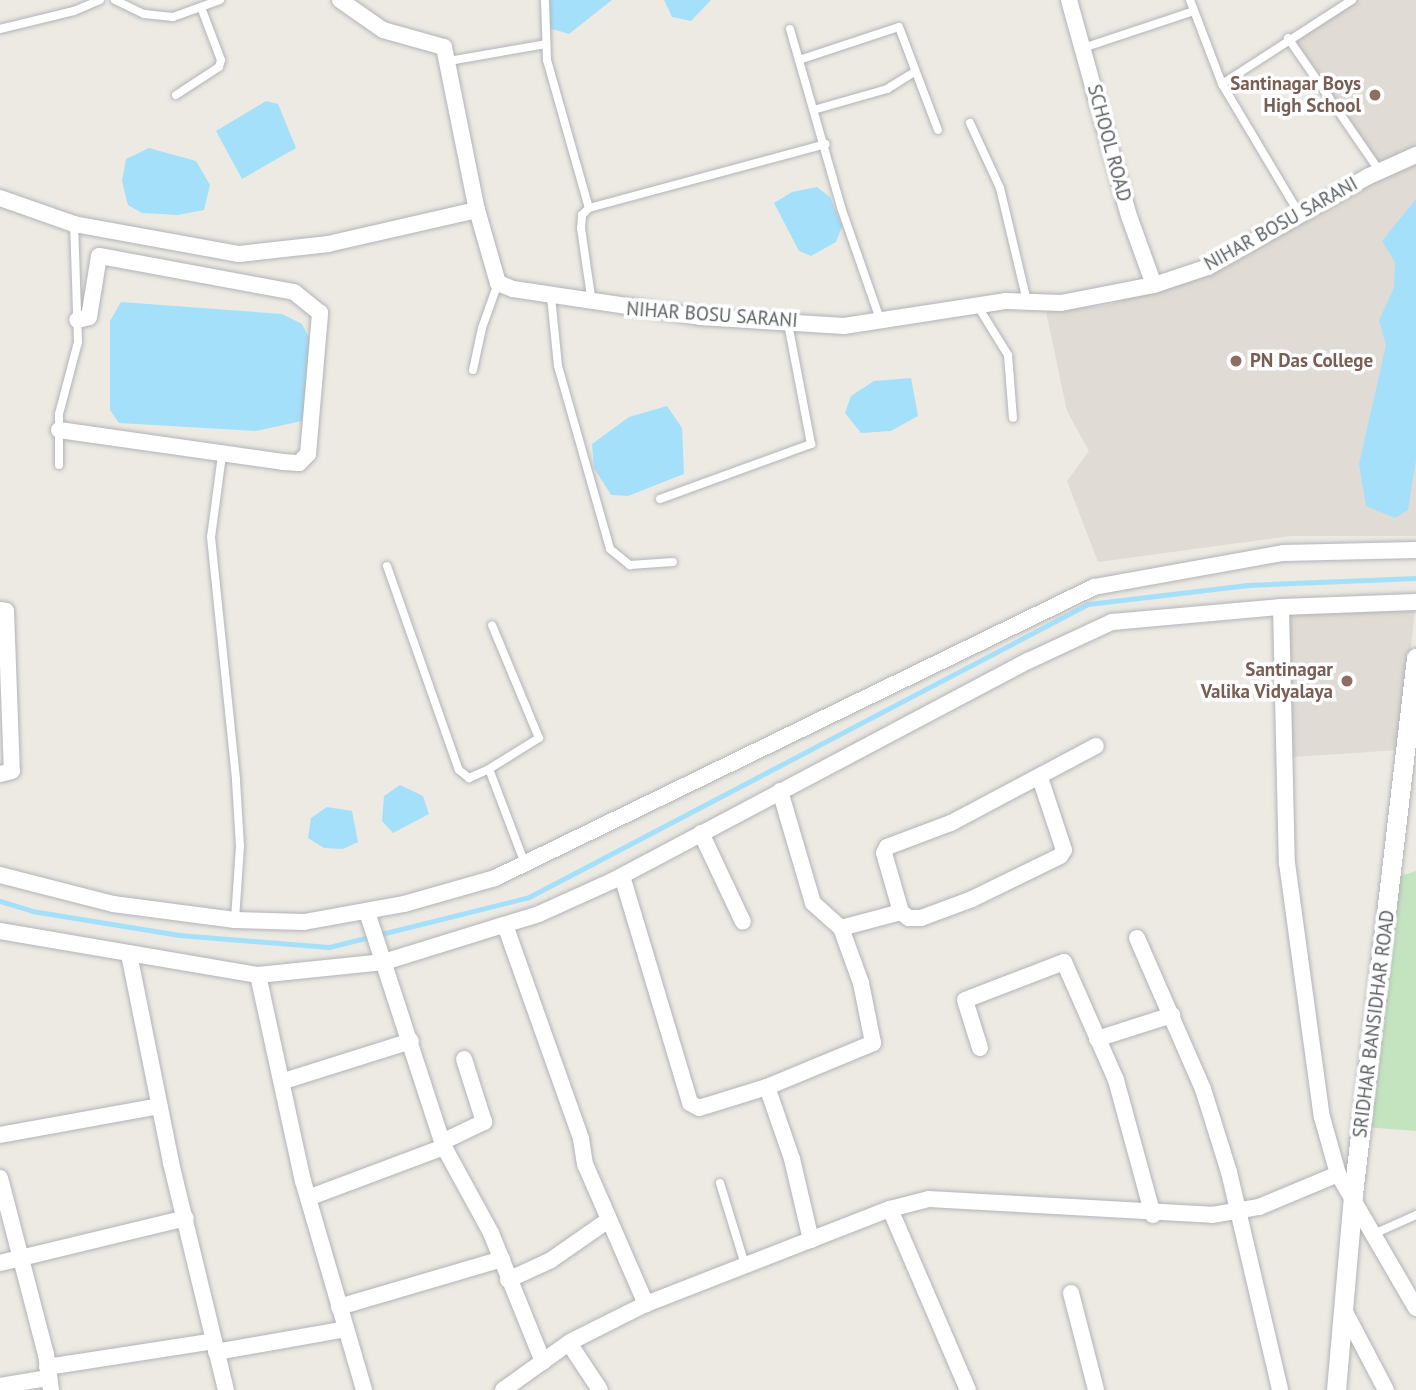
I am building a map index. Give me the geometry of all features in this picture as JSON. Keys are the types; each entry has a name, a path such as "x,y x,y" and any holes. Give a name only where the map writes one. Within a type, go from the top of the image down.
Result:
{"street":[{"path":"340,0 383,30 444,47 449,61 477,209 498,283"},
{"name":"SCHOOL ROAD","path":"1069,0 1129,216 1154,285"},
{"name":"NIHAR BOSU SARANI","path":"498,283 551,297 700,317 788,320 844,326 977,305 1027,301 1061,303 1154,285 1208,267 1300,215 1416,155"},
{"path":"0,198 74,224 239,254 328,244 477,209"},
{"path":"59,430 222,455 299,463 308,454 320,313 293,292 99,256 89,317 77,320"},
{"path":"0,875 113,904 235,920 304,922 368,912 495,878 763,746 835,716 1012,623 1094,587 1283,553 1416,550"},
{"path":"0,931 258,975 382,956 505,925 622,876 780,791 1112,622 1281,607 1416,603"},
{"path":"1281,607 1287,863 1320,1104 1338,1174 1376,1233 1416,1308"},
{"path":"0,610 6,611 12,771 0,774"},
{"name":"SRIDHAR BANSIDHAR ROAD","path":"1336,1390 1353,1194 1410,760 1416,658"},
{"path":"1040,778 1064,850 1060,856 951,907 920,918 909,918 901,912 884,853 887,847 916,839 1040,778 1096,746"},
{"path":"622,876 690,1103 699,1108 766,1087 873,1043 862,984 841,928 813,903 780,791"},
{"path":"701,833 743,922"},
{"path":"368,912 443,1144 502,1259 508,1280 543,1362"},
{"path":"841,928 901,912"},
{"path":"505,925 607,1221 646,1304"},
{"path":"1137,937 1203,1088 1238,1212 1280,1390"},
{"path":"129,954 159,1106 226,1390"},
{"path":"980,1048 965,1000 1059,962 1068,967 1116,1080 1153,1215"},
{"path":"258,975 284,1081 307,1198 364,1390"},
{"path":"1097,1039 1172,1015"},
{"path":"284,1081 411,1041"},
{"path":"307,1198 443,1144 484,1121 464,1059"},
{"path":"766,1087 792,1159 811,1240"},
{"path":"0,1135 159,1106"},
{"path":"503,1390 569,1343 646,1304 890,1209 929,1199 1153,1215 1238,1212 1279,1201 1338,1174"},
{"path":"0,1178 49,1379"},
{"path":"890,1209 968,1390"},
{"path":"0,1263 186,1218"},
{"path":"508,1280 551,1261 607,1221"},
{"path":"340,1307 502,1259"},
{"path":"1070,1293 1096,1390"},
{"path":"1344,1310 1386,1390"},
{"path":"0,1386 215,1347 346,1329"},
{"path":"569,1343 600,1390"}],"lane":[{"path":"0,29 74,11 100,0"},
{"path":"115,0 144,14 162,17 202,10 220,0"},
{"path":"545,0 545,44 589,208"},
{"path":"1190,0 1222,83 1300,215"},
{"path":"1222,83 1288,38 1352,0"},
{"path":"176,95 219,67 221,60 202,10"},
{"path":"1083,48 1195,11"},
{"path":"799,60 899,27 938,130"},
{"path":"790,29 817,109 842,210 880,319"},
{"path":"1288,38 1380,172"},
{"path":"449,61 545,44"},
{"path":"817,109 887,89 914,72"},
{"path":"970,123 1000,188 1027,301"},
{"path":"592,303 581,228 582,215 589,208 826,144"},
{"path":"59,465 61,404 75,361 77,320 74,224"},
{"path":"473,370 484,318 498,283"},
{"path":"551,297 558,366 610,550 629,565 673,562"},
{"path":"977,305 1008,355 1013,418"},
{"path":"660,499 811,444 788,320"},
{"path":"222,455 211,537 236,781 240,846 235,920"},
{"path":"387,566 462,775 469,778 489,769 539,738 492,625"},
{"path":"489,769 525,864"},
{"path":"720,1183 745,1265"},
{"path":"1376,1233 1416,1215"}],"shaded area":[{"name":"Santinagar Boys High School","path":"1357,0 1416,0 1416,150 1381,166 1296,41"},
{"name":"PN Das College","path":"1416,162 1416,536 1291,536 1098,562 1067,481 1089,451 1067,411 1046,312 1108,305 1197,275"},
{"name":"Santinagar Valika Vidyalaya","path":"1415,609 1400,750 1291,757 1284,611"}],"green space":[{"path":"1416,871 1416,1131 1365,1127 1397,877"}],"water":[{"path":"548,0 612,0 569,34 549,28"},
{"path":"664,0 711,0 691,21 672,17"},
{"path":"266,101 278,104 296,148 242,179 216,131"},
{"path":"149,148 196,161 210,185 204,210 178,215 142,213 128,205 122,181 126,159"},
{"path":"817,187 830,197 842,226 836,242 811,256 799,251 774,203 792,192"},
{"path":"1416,199 1416,460 1408,510 1395,518 1366,506 1359,464 1386,345 1379,320 1394,288 1395,262 1382,241"},
{"path":"121,302 282,314 302,324 313,346 311,419 256,431 119,423 110,410 110,321"},
{"path":"911,378 918,416 891,431 861,433 845,413 851,396 874,381"},
{"path":"667,406 682,428 684,474 628,496 611,495 594,468 592,444 629,417"},
{"path":"400,785 423,796 429,814 393,833 382,821 384,796"},
{"path":"327,807 352,811 358,842 343,849 324,848 308,838 311,818"}],"waterway":[{"path":"0,901 32,911 179,935 329,947 529,897 1088,604 1248,585 1416,578"}],"place":[{"name":"Santinagar Boys High School","path":"1375,95"},
{"name":"PN Das College","path":"1236,361"},
{"name":"Santinagar Valika Vidyalaya","path":"1347,681"}]}
